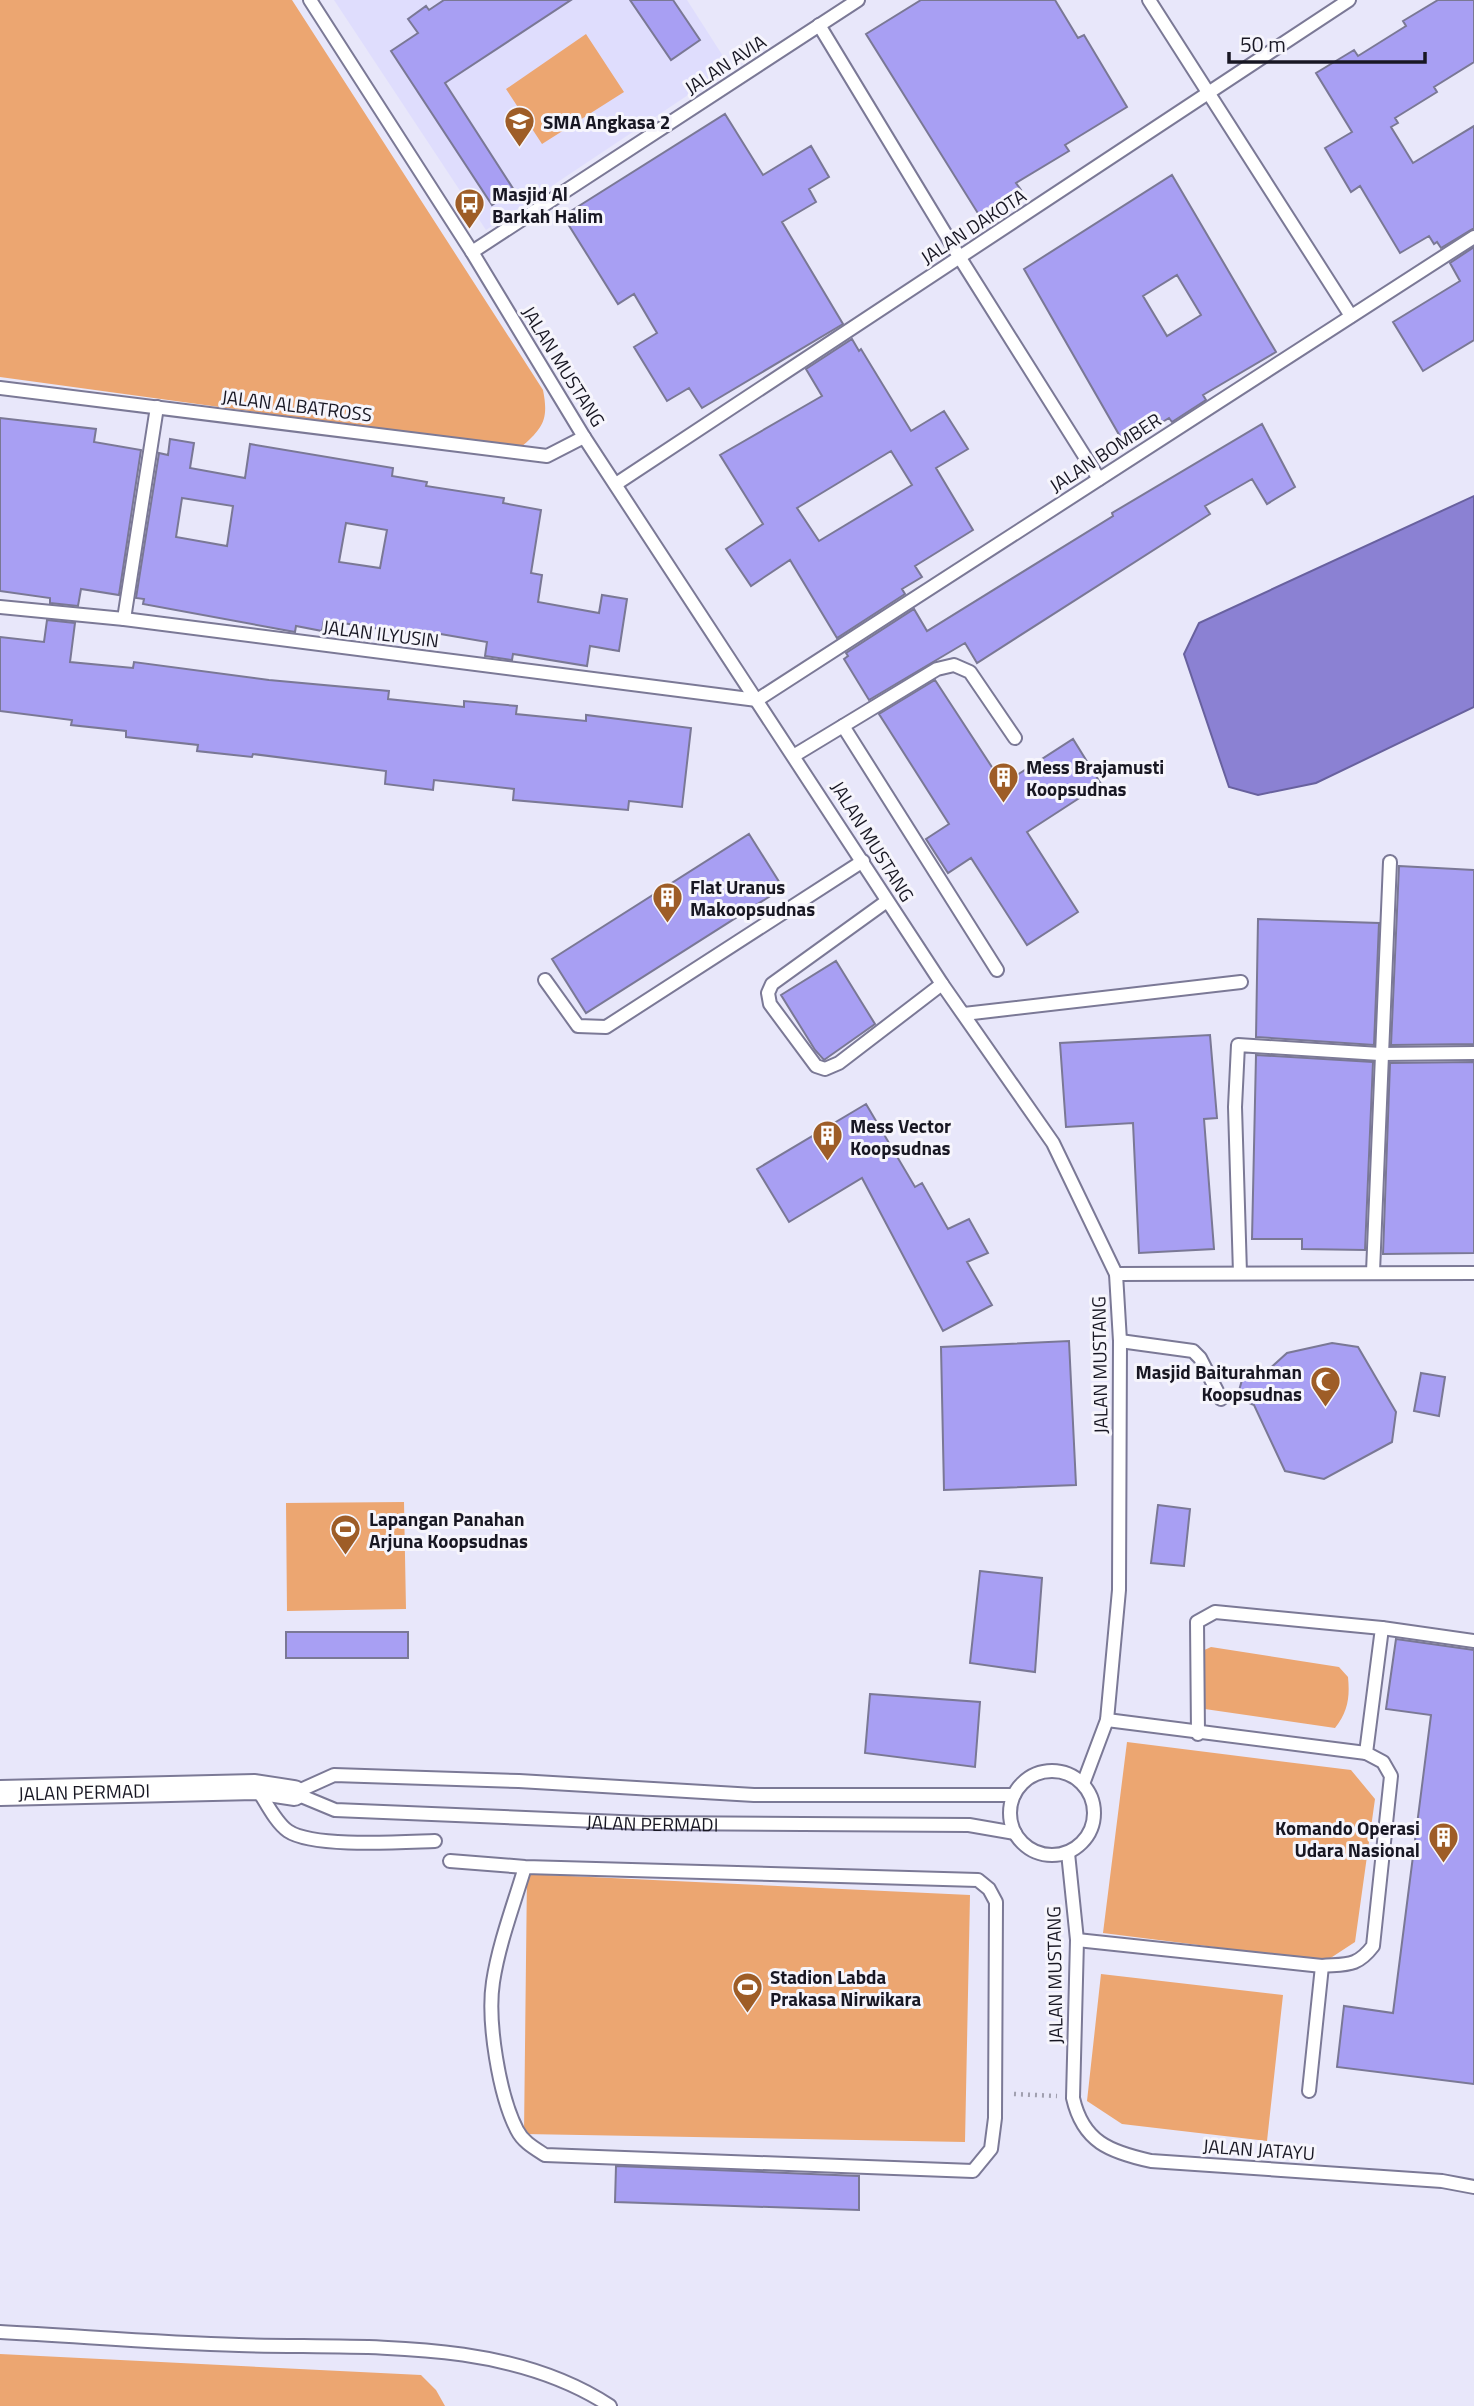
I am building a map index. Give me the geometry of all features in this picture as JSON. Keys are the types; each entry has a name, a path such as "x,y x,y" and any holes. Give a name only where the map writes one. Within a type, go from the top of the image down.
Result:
{"street":[{"name":"JALAN PERMADI","path":"0,1793 255,1787 294,1793"}],"lane":[{"name":"JALAN MUSTANG","path":"310,0 472,252 584,436 795,754 942,984 1053,1143 1116,1273 1121,1341 1119,1590 1107,1720 1083,1784"},
{"name":"JALAN AVIA","path":"472,252 858,0"},
{"path":"1149,0 1351,316"},
{"name":"JALAN DAKOTA","path":"616,484 1349,0"},
{"path":"820,25 960,258 1099,479"},
{"name":"JALAN BOMBER","path":"757,700 1474,237"},
{"name":"JALAN ALBATROSS","path":"0,388 547,456 584,436"},
{"path":"124,619 157,407"},
{"name":"JALAN ILYUSIN","path":"0,607 124,619 757,700"},
{"path":"795,754 937,670 954,665 970,672 1015,738"},
{"path":"843,726 997,970"},
{"path":"545,980 578,1026 606,1027 863,861"},
{"path":"1373,1272 1380,1054 1391,862"},
{"path":"887,901 772,984 768,993 770,1004 816,1066 825,1069 839,1063 942,984"},
{"path":"964,1014 1241,982"},
{"path":"1240,1273 1235,1107 1238,1045 1380,1054 1474,1053"},
{"path":"1116,1273 1474,1273"},
{"path":"1121,1341 1184,1347 1193,1351 1200,1358 1221,1399"},
{"path":"1198,1734 1198,1622 1215,1612 1382,1628 1474,1641"},
{"path":"1366,1753 1382,1628"},
{"path":"1077,1940 1322,1966 1350,1964 1362,1959 1373,1946 1391,1776 1383,1762 1366,1753 1198,1734 1107,1720"},
{"path":"1054,1770 1070,1774 1083,1784 1092,1798 1095,1815 1091,1831 1081,1844 1068,1853 1053,1856 1037,1853 1024,1845 1015,1833 1010,1818 1014,1795 1023,1781 1038,1773 1054,1770"},
{"name":"JALAN PERMADI","path":"294,1793 334,1775 519,1781 754,1795 1014,1795"},
{"path":"255,1787 285,1829 303,1840 340,1839 364,1843 435,1841"},
{"name":"JALAN PERMADI","path":"294,1793 335,1810 645,1823 968,1825 1015,1833"},
{"name":"JALAN MUSTANG","path":"1068,1853 1077,1940 1073,2098"},
{"path":"450,1861 525,1867 978,1880 989,1889 996,1902 995,2092 991,2149 973,2171 545,2155 527,2144 517,2131 501,2081 494,2029 493,1983 525,1867"},
{"path":"1309,2091 1322,1966"},
{"name":"JALAN JATAYU","path":"1073,2098 1077,2116 1094,2138 1115,2154 1151,2161 1442,2181 1474,2187"},
{"path":"0,2332 234,2345 420,2351 526,2365 584,2389 610,2406"}],"path":[{"path":"995,2092 1073,2098"}],"shaded area":[{"path":"0,0 292,0 543,390 545,409 539,429 520,448 0,377"},
{"name":"SMA Angkasa 2","path":"334,0 687,0 730,67 486,230"},
{"path":"586,34 624,92 542,144 506,89"},
{"path":"1474,496 1474,707 1316,783 1258,795 1229,787 1184,654 1199,623"},
{"name":"Lapangan Panahan Arjuna Koopsudnas","path":"404,1502 406,1609 287,1611 286,1503"},
{"path":"1211,1647 1339,1667 1348,1677 1348,1698 1343,1716 1335,1728 1191,1707 1200,1652"},
{"path":"1127,1742 1351,1770 1375,1799 1355,1942 1326,1961 1103,1933"},
{"name":"Stadion Labda Prakasa Nirwikara","path":"527,1874 970,1895 965,2142 524,2134"},
{"path":"1101,1974 1283,1995 1267,2141 1122,2124 1087,2101"},
{"path":"0,2354 421,2375 436,2390 445,2406 0,2406"}],"building":[{"path":"444,0 571,0 445,83 514,190 492,205 391,51 418,33 408,19 426,6 429,10"},
{"path":"630,0 673,0 700,40 671,60"},
{"path":"921,0 1055,0 1078,38 1084,35 1127,107 1065,145 1069,151 1016,183 1021,190 979,215 866,34"},
{"path":"1438,0 1474,0 1474,62 1434,87 1437,92 1395,118 1398,123 1391,127 1413,163 1474,126 1474,228 1441,248 1437,242 1434,244 1429,236 1400,253 1360,186 1351,192 1325,148 1352,132 1316,73 1354,50 1358,56 1406,26 1403,21"},
{"path":"725,114 763,175 811,146 829,177 809,189 816,202 782,222 843,324 702,408 689,388 667,401 634,347 657,333 634,294 618,304 563,216"},
{"path":"1172,175 1276,352 1203,395 1206,400 1172,422 1169,418 1125,445 1024,269","holes":["1177,275 1201,315 1167,336 1143,296"]},
{"path":"1474,247 1474,340 1423,371 1393,322 1460,281 1450,263"},
{"path":"852,339 859,351 861,349 911,431 944,411 968,449 936,468 973,530 915,566 922,577 902,589 905,594 837,638 790,560 751,586 726,549 763,524 720,455 822,396 806,369","holes":["891,451 912,485 819,541 797,508"]},
{"path":"0,418 96,429 94,442 141,450 119,595 81,589 78,606 50,603 50,598 0,591"},
{"path":"1262,424 1295,487 1267,504 1252,479 1205,506 1210,514 977,663 965,643 869,700 844,659 848,656 846,653 914,609 927,631 1113,516 1112,513"},
{"path":"170,439 194,443 190,468 245,478 250,444 393,468 392,476 427,482 426,486 504,498 503,503 541,510 531,573 542,575 538,602 599,613 602,595 627,599 619,651 590,646 587,666 513,654 512,660 485,656 487,642 423,631 423,636 324,620 322,631 296,626 295,632 143,604 144,599 136,598 159,453 168,455","holes":["182,498 233,506 227,546 176,537","346,523 387,530 380,568 339,562"]},
{"path":"47,620 75,623 70,662 133,668 134,662 269,680 389,691 388,699 464,707 464,701 517,706 516,714 586,721 586,715 691,728 682,807 629,801 628,810 513,800 514,789 434,780 433,790 385,784 386,771 253,754 252,757 197,751 198,745 126,737 126,731 71,725 72,720 0,711 0,637 44,642"},
{"name":"Mess Brajamusti Koopsudnas","path":"935,680 1003,784 1073,739 1101,784 1027,832 1078,912 1027,945 971,858 948,873 926,839 949,824 879,714"},
{"name":"Flat Uranus Makoopsudnas","path":"749,834 783,888 586,1013 552,959"},
{"path":"1399,866 1474,870 1474,1044 1391,1045"},
{"path":"1258,919 1379,923 1374,1045 1256,1037"},
{"path":"836,961 875,1024 824,1060 781,995"},
{"path":"1210,1035 1217,1118 1204,1119 1214,1249 1139,1253 1133,1123 1066,1127 1060,1043"},
{"path":"1256,1055 1373,1062 1365,1250 1302,1249 1302,1239 1252,1239"},
{"path":"1474,1062 1474,1253 1383,1254 1390,1063"},
{"path":"866,1104 915,1187 922,1183 948,1229 969,1219 988,1253 967,1262 992,1305 943,1331 862,1178 789,1222 757,1169"},
{"path":"1069,1341 1076,1485 944,1490 941,1347"},
{"name":"Masjid Baiturahman Koopsudnas","path":"1332,1343 1358,1347 1396,1412 1392,1442 1324,1479 1285,1471 1254,1405 1237,1398 1245,1369 1265,1373 1287,1353"},
{"path":"1421,1373 1445,1377 1439,1416 1414,1411"},
{"path":"1158,1505 1190,1509 1184,1566 1151,1563"},
{"path":"980,1571 1042,1578 1035,1672 970,1663"},
{"path":"286,1632 408,1632 408,1658 286,1658"},
{"name":"Komando Operasi Udara Nasional","path":"1396,1639 1474,1650 1474,2084 1337,2067 1344,2006 1393,2013 1431,1715 1386,1709"},
{"path":"870,1694 980,1702 975,1767 865,1753"},
{"path":"616,2166 859,2176 859,2210 615,2202"}],"place":[{"name":"SMA Angkasa 2","path":"520,148"},
{"name":"Masjid Al Barkah Halim","path":"469,231"},
{"name":"Mess Brajamusti Koopsudnas","path":"1003,804"},
{"name":"Flat Uranus Makoopsudnas","path":"667,924"},
{"name":"Mess Vector Koopsudnas","path":"827,1163"},
{"name":"Masjid Baiturahman Koopsudnas","path":"1325,1409"},
{"name":"Lapangan Panahan Arjuna Koopsudnas","path":"346,1556"},
{"name":"Komando Operasi Udara Nasional","path":"1443,1865"},
{"name":"Stadion Labda Prakasa Nirwikara","path":"747,2014"}]}
